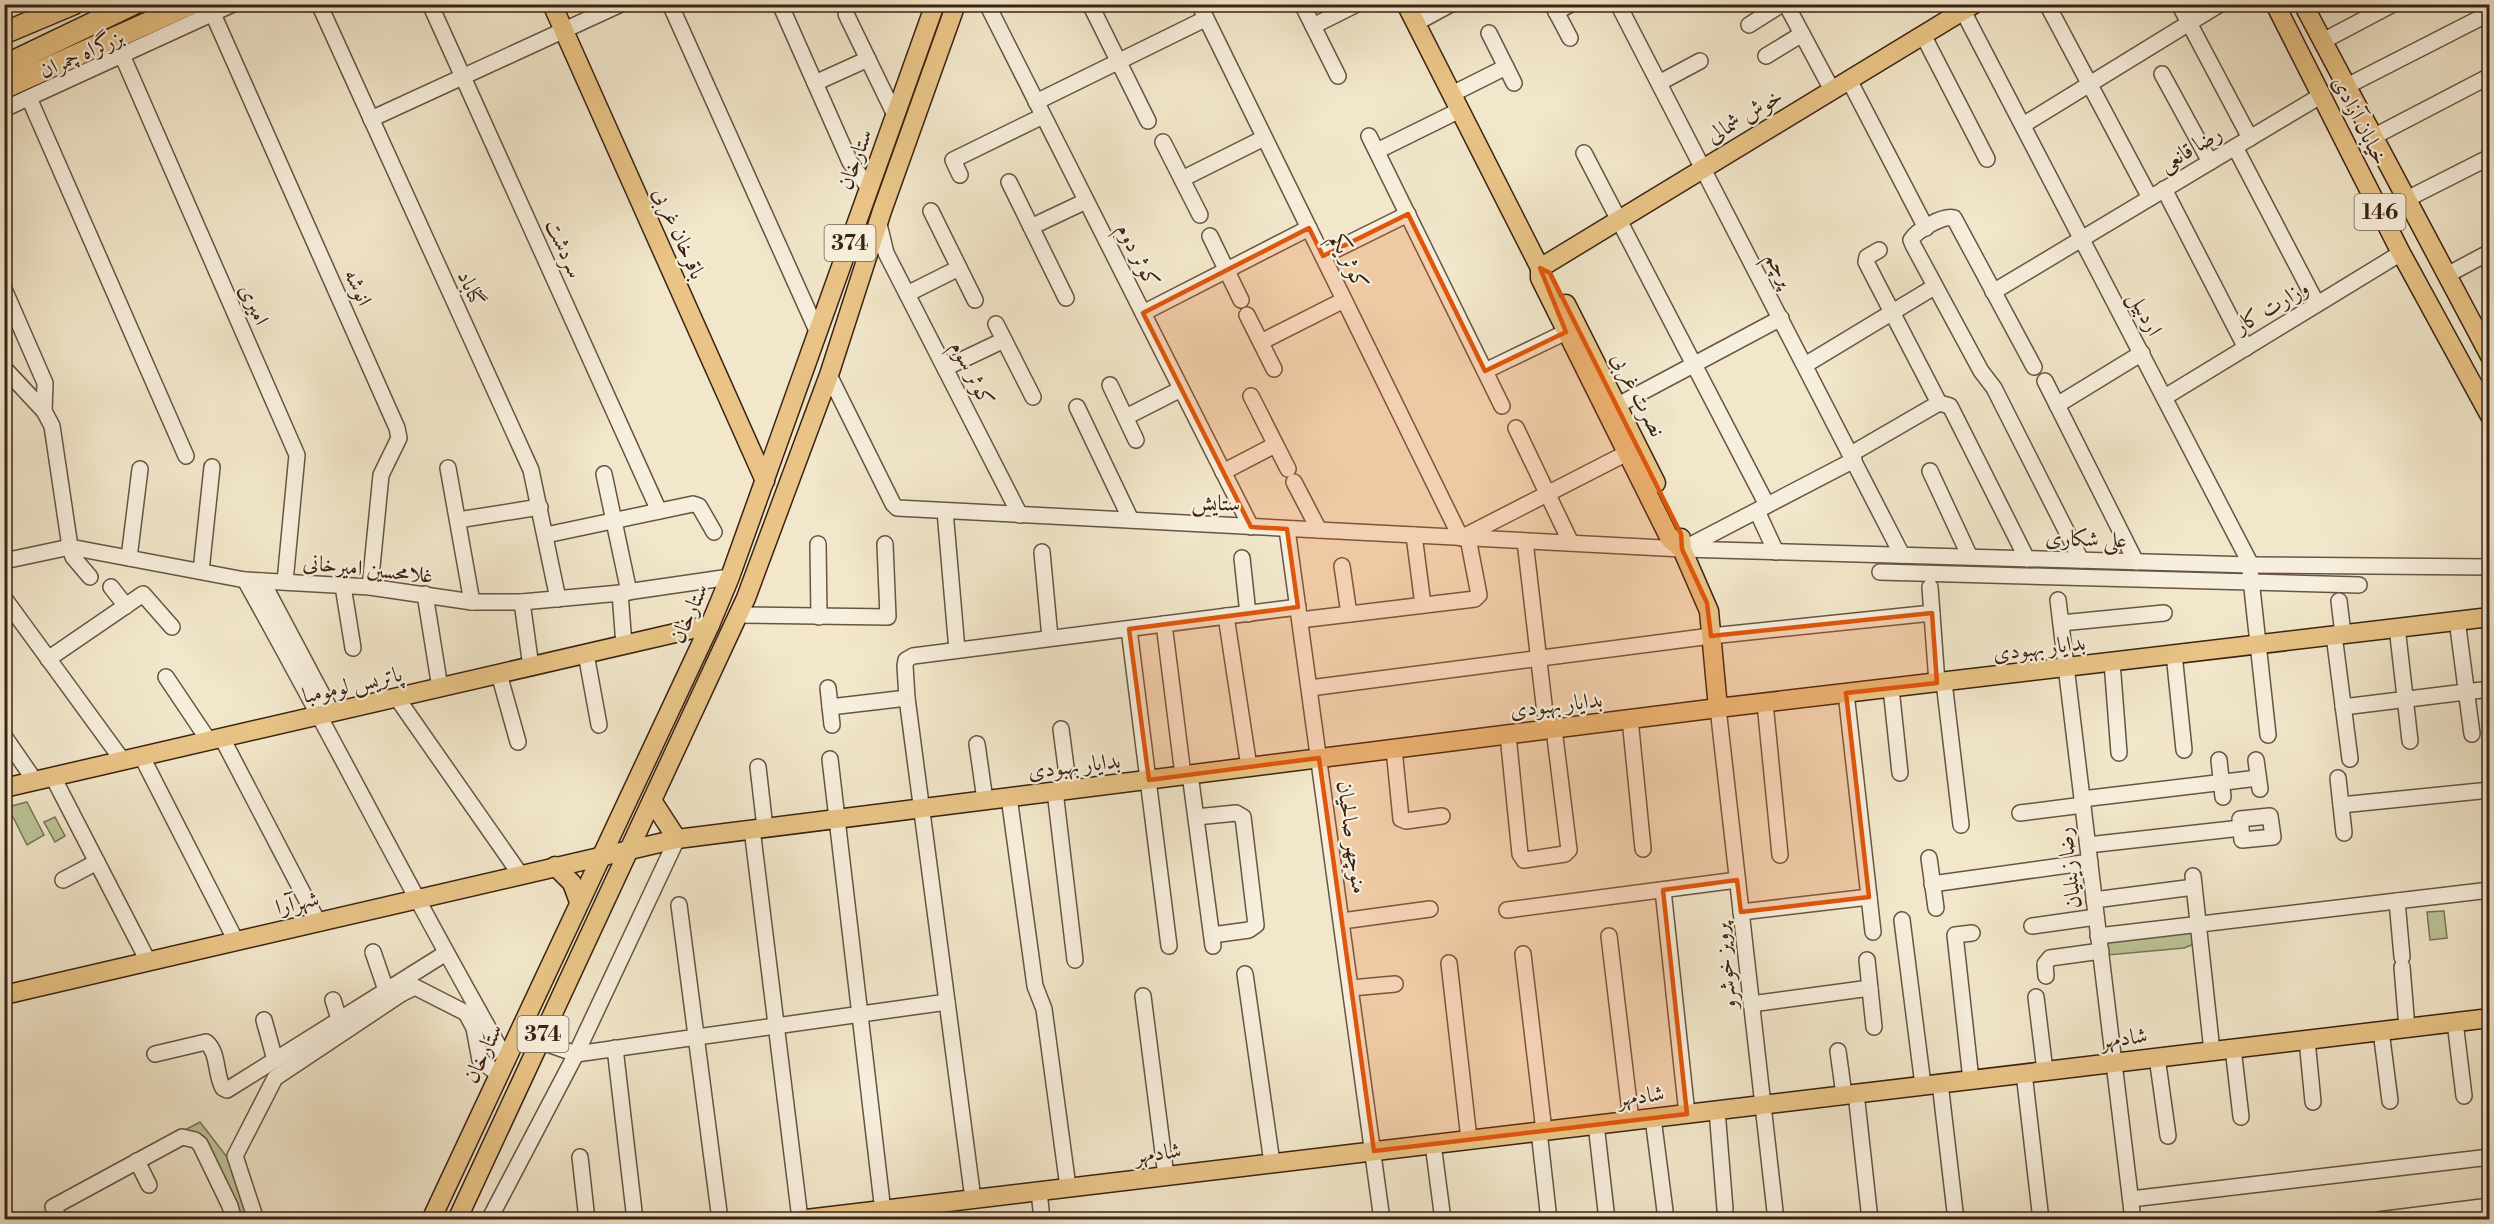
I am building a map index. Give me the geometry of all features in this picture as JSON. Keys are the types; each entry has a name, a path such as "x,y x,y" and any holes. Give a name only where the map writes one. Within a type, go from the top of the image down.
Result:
{"highway":[{"path":"4,18 35,4"},
{"path":"4,33 73,4"},
{"name":"بزرگراه چمران","path":"4,50 107,4"},
{"name":"بزرگراه چمران","path":"4,66 133,4"},
{"path":"4,78 156,4"},
{"name":"بزرگراه چمران","path":"4,88 190,4"}],"main road":[{"name":"باقرخان غربی","path":"552,4 765,481"},
{"name":"ستارخان","path":"431,1220 710,625 730,577 934,4"},
{"name":"ستارخان","path":"457,1220 738,615 875,253 880,218 957,4"},
{"name":"نصرت غربی","path":"1407,4 1540,268 1540,278 1627,453 1670,538 1682,549"},
{"path":"2261,4 2301,75 2322,95"},
{"name":"خیابان آزادی","path":"2275,4 2401,253 2490,416"},
{"name":"خیابان آزادی","path":"2303,4 2447,275 2485,335 2490,356"},
{"path":"2310,4 2320,37"},
{"name":"خوش شمالی","path":"1540,268 1923,35 1960,10"},
{"path":"863,207 870,214 880,218"},
{"path":"849,245 858,236 863,236 875,253"},
{"name":"نصرت غربی","path":"1540,268 1550,273 1681,534 1682,549 1707,603 1718,708"},
{"name":"بدایار بهبودی","path":"601,855 677,839 759,828 1718,708 2490,617"},
{"name":"پاتریس لومومبا","path":"4,788 710,625"},
{"path":"653,802 677,839"},
{"name":"شهرآرا","path":"4,995 601,855"},
{"path":"555,866 572,883 579,902"},
{"name":"شادمهر","path":"799,1219 934,1211 974,1199 1068,1187 2490,1018"}],"street":[{"path":"4,109 233,4"},
{"name":"گناباد","path":"319,4 531,470 558,599"},
{"name":"سردشت","path":"430,4 659,511"},
{"path":"371,119 621,4"},
{"path":"670,4 818,333"},
{"path":"780,4 850,162 869,188"},
{"name":"کوثر دوم","path":"987,4 1251,527"},
{"path":"1090,4 1148,121"},
{"path":"1302,4 1338,76"},
{"path":"1313,26 1357,4"},
{"path":"1416,23 1450,4"},
{"path":"1570,38 1554,8 1571,4"},
{"name":"پرچم","path":"1618,4 1902,555"},
{"path":"1749,25 1784,4 1832,90"},
{"path":"2047,4 2150,198"},
{"path":"2179,4 2250,138"},
{"path":"2023,125 2220,4"},
{"path":"2320,37 2392,4"},
{"name":"اردبیل","path":"1960,10 2023,125 2251,565 2268,735"},
{"path":"960,176 953,160 1202,11"},
{"name":"کوثر یکم","path":"1202,11 1464,538 1478,598 1424,604"},
{"path":"2346,86 2490,13"},
{"name":"انوشه","path":"213,14 398,428 399,438 381,475 370,587"},
{"path":"846,14 895,115"},
{"path":"1489,33 1514,83"},
{"path":"1766,56 1802,34"},
{"path":"1923,35 1987,159"},
{"name":"امیری","path":"122,55 297,455 285,582"},
{"path":"815,83 868,59"},
{"path":"1659,83 1700,61"},
{"path":"1377,151 1456,102 1506,67"},
{"path":"2162,74 2210,162"},
{"path":"2373,137 2490,76"},
{"path":"1849,80 1926,228"},
{"name":"رضا قانعی","path":"1993,292 2322,95"},
{"path":"29,98 186,456"},
{"path":"1369,136 1502,406"},
{"path":"1182,179 1264,138"},
{"path":"1163,142 1200,215"},
{"path":"2235,147 2318,304"},
{"path":"1584,153 1693,365 1762,508 1776,552"},
{"path":"2407,199 2490,157"},
{"path":"1009,182 1066,298"},
{"path":"2164,189 2246,348"},
{"path":"1031,227 1086,201"},
{"path":"931,211 975,300"},
{"path":"1323,256 1408,214"},
{"path":"2034,367 1956,219 1945,217 1912,238 1913,245 1934,287 1981,371 1994,388 2081,560"},
{"path":"1143,313 1309,228"},
{"path":"1210,236 1241,300"},
{"path":"1879,250 1867,257 1866,262 1939,403"},
{"path":"2447,275 2490,252"},
{"name":"کوثر سوم","path":"875,253 907,294 1020,515"},
{"name":"وزارت کار","path":"2165,397 2401,253"},
{"path":"907,294 959,268"},
{"path":"1805,366 1934,287"},
{"path":"4,289 45,383 44,411"},
{"path":"1261,342 1344,300"},
{"path":"1247,315 1274,369"},
{"path":"1618,405 1781,318"},
{"path":"996,324 1033,397"},
{"path":"1485,371 1566,332"},
{"path":"945,368 1004,340"},
{"path":"2057,405 2142,353"},
{"path":"4,368 44,411 52,426 70,547 73,557 90,577"},
{"name":"ستایش","path":"829,375 897,508 1682,549"},
{"path":"2045,381 2136,562"},
{"path":"1110,385 1136,440"},
{"path":"1126,417 1182,389"},
{"path":"1251,396 1319,530"},
{"path":"1682,549 1762,508 1852,457 1939,403 1950,406 2027,559"},
{"path":"1077,407 1131,520"},
{"path":"1516,428 1571,543"},
{"path":"1223,472 1275,445"},
{"path":"1464,538 1627,453"},
{"path":"201,571 212,467"},
{"path":"448,468 472,602"},
{"path":"129,558 140,469"},
{"path":"1930,471 1970,557"},
{"path":"604,474 614,520 625,593 624,645"},
{"path":"546,535 696,505 714,532"},
{"path":"458,520 540,507"},
{"path":"945,511 957,650"},
{"name":"منوچهر صالحیان","path":"1287,529 1382,1220"},
{"path":"974,1199 907,698 905,663 913,656 1226,616 1349,614 1424,604 1414,535"},
{"path":"1508,735 1521,857 1524,860 1565,854 1569,850 1539,658 1525,541"},
{"path":"818,544 819,617"},
{"path":"738,615 888,617 885,544"},
{"name":"غلامحسین امیرخانی","path":"4,561 70,547 245,580 370,587 472,602 522,602 625,593 730,577"},
{"name":"علی شکاری","path":"1682,549 2251,565 2490,567"},
{"path":"1042,552 1050,639"},
{"path":"1242,558 1248,614"},
{"path":"1342,566 1349,614"},
{"path":"1880,572 2359,585"},
{"path":"245,580 291,650 326,714 415,898 446,953 502,1067"},
{"path":"262,581 291,650"},
{"path":"343,586 353,648"},
{"path":"1930,587 1940,683 1961,825"},
{"path":"111,588 126,606"},
{"path":"48,658 143,594 172,627"},
{"path":"425,594 440,688"},
{"path":"4,598 123,761"},
{"name":"رضا زینلیان","path":"2058,600 2133,1220"},
{"path":"2339,601 2338,634 2343,707 2350,759"},
{"path":"522,602 531,667"},
{"path":"1310,688 1711,636 1932,613"},
{"path":"2061,623 2164,613"},
{"path":"1226,616 1249,767"},
{"path":"2457,620 2472,734"},
{"path":"1164,624 1187,775 1196,817 1212,941 1249,930 1256,925 1243,817 1236,813 1196,817"},
{"path":"2397,627 2410,741"},
{"path":"1129,629 1169,946"},
{"path":"586,654 599,725"},
{"path":"2174,654 2184,750"},
{"path":"2112,662 2119,753"},
{"path":"499,674 518,742"},
{"path":"166,677 216,740 318,922"},
{"path":"828,688 832,725"},
{"path":"1891,688 1900,773"},
{"path":"2343,707 2490,689"},
{"path":"1846,693 1873,932"},
{"path":"397,698 520,874"},
{"path":"830,707 907,698"},
{"path":"1765,703 1780,855"},
{"name":"پرویز خوشرو","path":"1718,708 1776,1220"},
{"path":"1630,719 1642,849"},
{"path":"1061,729 1062,790 1075,960"},
{"path":"4,736 44,779 97,862 148,962"},
{"path":"977,744 985,800"},
{"path":"1394,749 1401,819 1406,821 1442,816"},
{"path":"142,757 236,941"},
{"path":"831,759 884,1214"},
{"path":"2219,760 2222,790"},
{"path":"2020,813 2082,802 2222,790 2259,784 2256,760"},
{"path":"758,767 759,828 776,1026 799,1219"},
{"path":"2338,778 2344,833"},
{"path":"2341,805 2490,790"},
{"path":"1009,797 1035,986 1044,1009 1068,1187"},
{"path":"2088,845 2241,828"},
{"path":"489,1220 576,1054 677,839"},
{"path":"1929,858 1936,908"},
{"path":"63,880 97,862"},
{"path":"1932,884 2090,862"},
{"path":"1507,910 1737,880"},
{"path":"2094,900 2194,882 2212,1051"},
{"path":"1663,890 1686,1113"},
{"path":"2046,976 2045,964 2050,958 2100,944 2198,924 2490,890"},
{"path":"1741,912 1869,897"},
{"path":"2397,901 2407,1028"},
{"path":"679,905 720,1220"},
{"path":"1342,921 1430,909"},
{"path":"2032,926 2096,917"},
{"path":"1902,920 1956,1220"},
{"path":"1971,1080 1955,935 1972,933"},
{"path":"1608,936 1630,1120"},
{"path":"373,952 386,990"},
{"path":"155,1054 206,1042 213,1052 220,1083 228,1090 446,953"},
{"path":"1523,954 1549,1220"},
{"path":"1867,960 1874,1027"},
{"path":"1449,963 1469,1140"},
{"path":"1245,974 1272,1163"},
{"path":"1351,988 1395,984"},
{"path":"256,1220 236,1156 275,1078 401,994 415,987 466,1013 474,1028 480,1060 502,1067"},
{"path":"1751,1004 1870,988"},
{"path":"1143,996 1166,1176"},
{"path":"2036,997 2045,1071"},
{"path":"333,1000 339,1019"},
{"path":"540,1041 576,1054 947,1002"},
{"path":"264,1020 275,1060"},
{"path":"2455,1022 2464,1096"},
{"path":"2381,1031 2390,1101"},
{"path":"2307,1040 2313,1102"},
{"path":"615,1048 635,1220"},
{"path":"2233,1048 2241,1118"},
{"path":"1838,1051 1850,1094 1870,1220"},
{"path":"2157,1058 2168,1136"},
{"path":"2025,1073 2041,1220"},
{"path":"1717,1110 1725,1209"},
{"path":"1653,1118 1665,1211"},
{"path":"1596,1124 1607,1220"},
{"path":"60,1220 53,1207 177,1139 188,1138 200,1144 230,1206 234,1220"},
{"path":"1433,1144 1443,1220"},
{"path":"580,1157 587,1220"},
{"path":"2130,1199 2490,1157"},
{"path":"137,1161 149,1185"},
{"path":"1039,1191 1042,1220"},
{"path":"2378,1220 2490,1206"}],"highlighted area":[{"path":"1408,214 1485,371 1566,332 1540,268 1550,273 1681,534 1682,549 1707,603 1711,636 1932,613 1937,683 1846,693 1869,897 1741,912 1737,880 1663,890 1687,1114 1374,1151 1319,758 1149,780 1129,629 1298,607 1287,529 1251,527 1143,313 1309,228 1323,256"}],"green space":[{"path":"27,802 44,835 27,845 8,807"},
{"path":"55,817 65,836 55,842 44,822"},
{"path":"2444,911 2447,938 2430,940 2427,912"},
{"path":"2192,931 2194,944 2184,948 2108,955 2106,942"},
{"path":"200,1122 234,1166 250,1219 239,1219 238,1205 214,1159 177,1134"}]}
